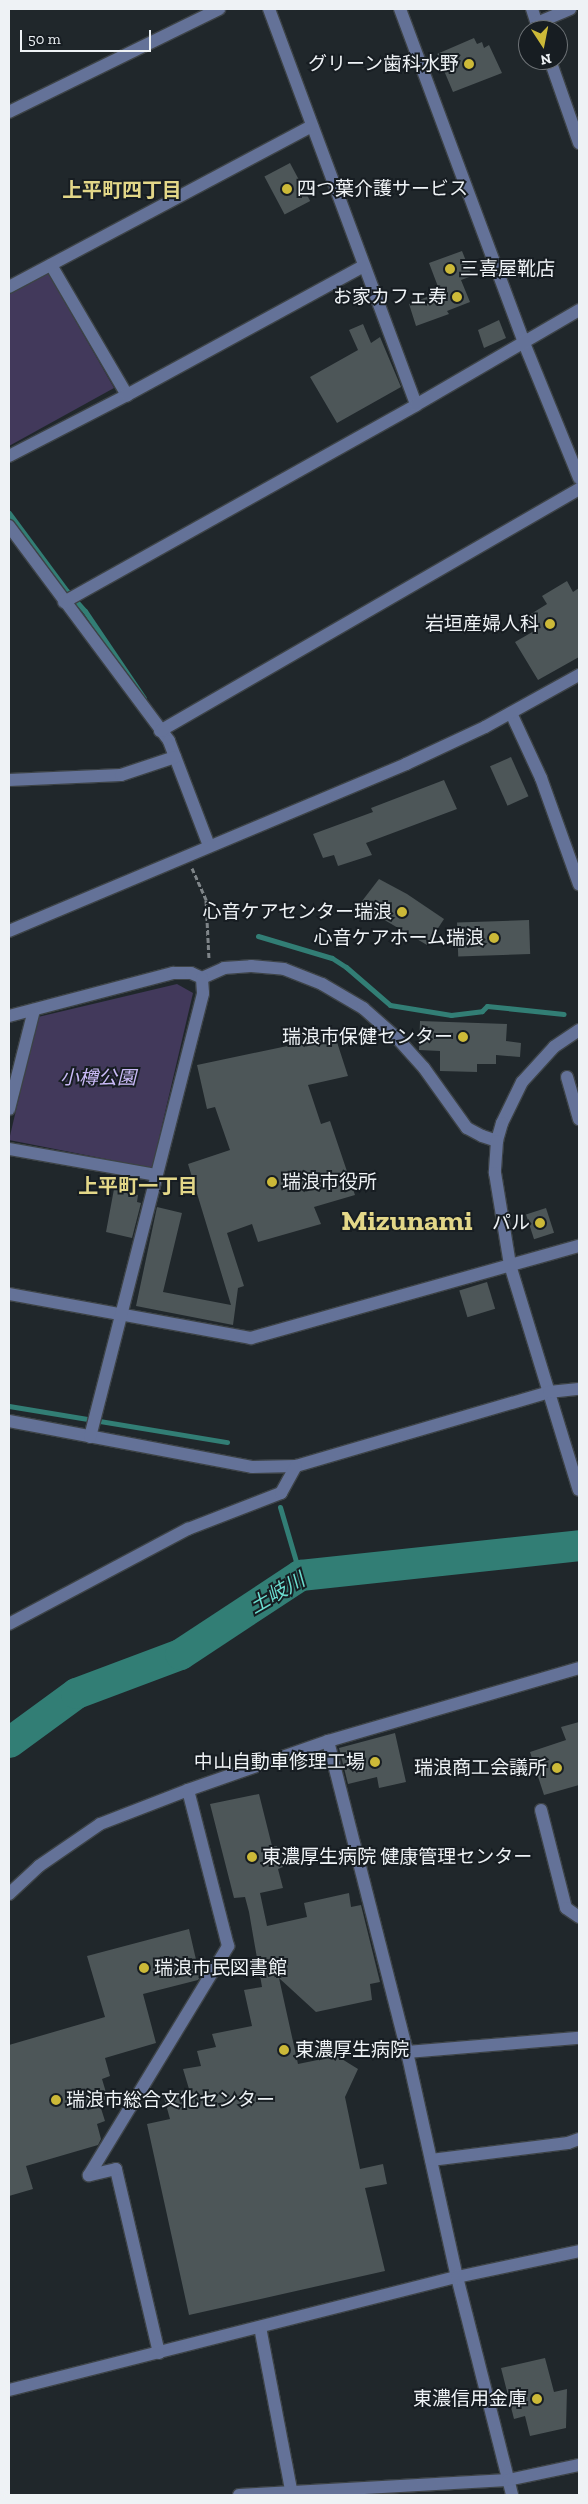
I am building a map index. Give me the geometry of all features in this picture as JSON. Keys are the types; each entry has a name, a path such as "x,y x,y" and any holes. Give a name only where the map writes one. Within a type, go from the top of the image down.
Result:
{"street":[{"path":"9,112 220,9"},
{"path":"269,9 416,405"},
{"path":"400,9 524,343 579,478"},
{"path":"549,20 570,9"},
{"path":"553,70 579,143"},
{"path":"9,287 312,126"},
{"path":"51,265 127,395"},
{"path":"9,456 127,395 364,266"},
{"path":"64,602 416,405 579,310"},
{"path":"160,731 579,489"},
{"path":"9,526 169,741 209,846"},
{"path":"9,932 406,764 511,713 579,675"},
{"path":"511,713 541,778 579,884"},
{"path":"9,780 121,775 175,757"},
{"path":"9,1016 173,973 191,973 206,976 224,968 251,966 284,969 322,984 363,1008 397,1038 424,1068 467,1128 497,1141"},
{"path":"93,1426 206,976"},
{"path":"9,1110 34,1010"},
{"path":"579,1030 554,1048 522,1082 506,1111 497,1141 495,1173 510,1265 559,1419 579,1490"},
{"path":"567,1077 579,1119"},
{"path":"9,1149 157,1175"},
{"path":"9,1294 251,1338 579,1246"},
{"path":"9,1421 93,1426 252,1466 296,1466 549,1392 579,1389"},
{"path":"9,1624 188,1529 281,1493 296,1466"},
{"path":"9,1894 39,1866 100,1824 188,1790 328,1741 579,1668"},
{"path":"328,1741 406,2052 457,2277 512,2495"},
{"path":"159,2352 116,2169 89,2175 228,1946 188,1790"},
{"path":"541,1810 566,1908 579,1917"},
{"path":"406,2052 579,2038"},
{"path":"431,2160 568,2143 579,2139"},
{"path":"9,2390 457,2277 579,2250"},
{"path":"260,2327 292,2494"},
{"path":"240,2495 292,2494 508,2480 579,2465"}],"path":[{"path":"186,856 206,900 206,976"}],"green space":[{"path":"47,271 114,388 9,446 9,292"},
{"name":"小樽公園","path":"177,984 193,993 152,1168 9,1140 38,1017"}],"building":[{"name":"グリーン歯科水野","path":"474,38 477,44 482,42 484,48 489,45 502,73 453,92 437,54"},
{"name":"四つ葉介護サービス","path":"290,163 310,201 285,215 264,177"},
{"path":"462,251 472,276 461,280 470,302 447,311 449,314 416,326 409,304 440,292 429,263"},
{"path":"499,320 506,338 484,348 478,330"},
{"path":"363,324 371,343 380,337 401,387 337,423 310,377 358,350 349,330"},
{"name":"岩垣産婦人科","path":"567,581 573,592 579,588 579,657 538,680 515,642 534,631 526,617 547,604 542,596"},
{"path":"511,757 528,796 507,806 490,766"},
{"path":"444,780 457,809 366,843 372,855 338,866 334,855 323,858 313,834 373,812 371,808"},
{"name":"心音ケアセンター瑞浪","path":"379,879 407,894 444,919 427,945 359,905"},
{"name":"心音ケアホーム瑞浪","path":"529,920 530,954 458,956 457,923"},
{"name":"瑞浪市保健センター","path":"420,1021 507,1024 506,1041 521,1043 520,1057 496,1055 496,1064 477,1064 477,1072 440,1071 440,1051 419,1050"},
{"path":"335,1036 348,1076 308,1085 321,1124 330,1121 355,1195 314,1207 321,1224 258,1242 252,1224 227,1233 244,1286 238,1288 233,1325 136,1306 157,1207 182,1213 163,1292 231,1305 188,1164 230,1150 215,1107 207,1109 197,1065"},
{"path":"114,1189 138,1195 137,1202 141,1203 132,1238 106,1232"},
{"name":"パル","path":"546,1208 554,1233 534,1239 526,1214"},
{"path":"487,1282 495,1309 467,1317 459,1290"},
{"name":"瑞浪商工会議所","path":"579,1722 579,1785 544,1795 530,1752 566,1740 561,1727"},
{"path":"395,1733 406,1782 379,1788 377,1777 348,1784 339,1748"},
{"path":"259,1794 272,1846 277,1846 283,1867 278,1869 283,1888 260,1893 267,1926 307,1917 304,1903 349,1893 351,1907 361,1905 380,1982 370,1984 372,2000 316,2012 279,1978 298,2064 337,2056 358,2069 345,2097 360,2169 383,2164 387,2184 365,2188 385,2271 189,2315 147,2124 170,2119 163,2094 189,2089 183,2069 201,2066 197,2051 216,2047 212,2034 252,2026 244,1990 262,1987 249,1912 245,1897 234,1898 210,1804"},
{"name":"瑞浪市総合文化センター","path":"189,1929 200,1977 198,1980 143,1994 156,2043 105,2058 110,2076 102,2079 108,2099 99,2102 105,2121 97,2124 101,2139 98,2145 26,2166 33,2189 9,2196 9,2045 105,2017 87,1956"},
{"path":"545,2358 554,2392 567,2389 566,2428 530,2436 525,2416 514,2419 501,2368"}],"waterway":[{"path":"9,513 67,591 85,611 144,698"},
{"path":"258,936 332,958 346,967 390,1005 451,1015 482,1011 487,1006 564,1014"},
{"path":"9,1406 227,1442"},
{"path":"280,1507 300,1575"},
{"name":"土岐川","path":"9,1742 76,1693 180,1654 300,1575 579,1545"}],"place":[{"name":"グリーン歯科水野","path":"469,64"},
{"name":"四つ葉介護サービス","path":"287,189"},
{"name":"三喜屋靴店","path":"450,269"},
{"name":"お家カフェ寿","path":"457,297"},
{"name":"岩垣産婦人科","path":"550,624"},
{"name":"心音ケアセンター瑞浪","path":"402,912"},
{"name":"心音ケアホーム瑞浪","path":"494,938"},
{"name":"瑞浪市保健センター","path":"463,1037"},
{"name":"瑞浪市役所","path":"272,1182"},
{"name":"パル","path":"540,1223"},
{"name":"中山自動車修理工場","path":"375,1762"},
{"name":"瑞浪商工会議所","path":"557,1768"},
{"name":"東濃厚生病院 健康管理センター","path":"252,1857"},
{"name":"瑞浪市民図書館","path":"144,1968"},
{"name":"東濃厚生病院","path":"284,2050"},
{"name":"瑞浪市総合文化センター","path":"56,2100"},
{"name":"東濃信用金庫","path":"537,2399"}],"district":[{"name":"上平町四丁目","path":"122,190"},
{"name":"上平町一丁目","path":"138,1186"},
{"name":"Mizunami","path":"407,1221"}]}
